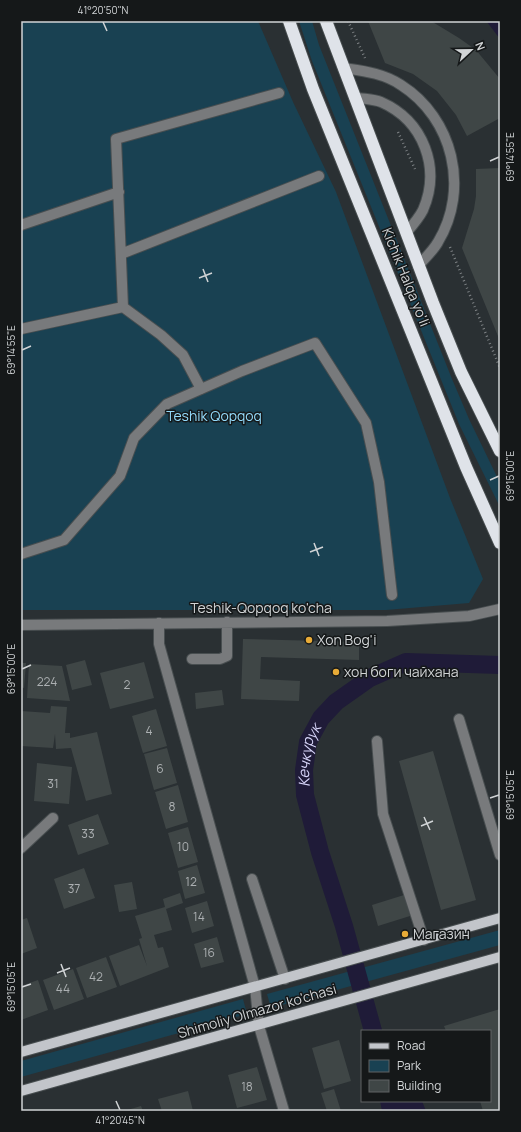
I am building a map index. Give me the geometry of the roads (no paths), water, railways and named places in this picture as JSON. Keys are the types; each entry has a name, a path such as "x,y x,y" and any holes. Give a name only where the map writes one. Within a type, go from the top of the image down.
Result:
{"highway":[{"name":"Kichik Halqa yo'li","path":"289,21 313,89 466,467 500,543"},
{"name":"Kichik Halqa yo'li","path":"326,21 418,266 462,372 500,451"}],"main road":[{"name":"Shimoliy Olmazor ko'chasi","path":"21,1052 500,918"},
{"name":"Shimoliy Olmazor ko'chasi","path":"21,1091 500,958"}],"street":[{"path":"343,68 372,72 400,84 423,103 441,128 452,156 455,186 450,215 438,243 418,266"},
{"path":"123,307 120,192 116,139 279,93"},
{"path":"354,97 380,102 403,115 420,135 423,141 430,160 431,186 422,212 406,233"},
{"path":"121,254 319,176"},
{"path":"21,224 120,192"},
{"path":"21,329 123,307 161,335 183,355 201,389"},
{"path":"21,554 64,540 120,476 134,438 167,404 315,343 366,423 379,482 392,595"},
{"name":"Teshik-Qopqoq ko'cha","path":"21,625 387,621 470,616 500,609"},
{"path":"192,659 220,659 227,656 227,622"},
{"path":"159,623 159,644 255,987 259,1026 284,1111"},
{"path":"459,719 500,855"},
{"path":"377,741 383,814 424,940"},
{"path":"21,848 53,818"},
{"path":"252,878 285,979"}],"waterway":[{"name":"Кечкурук","path":"373,1030 344,926 320,852 305,795 304,770 308,742 321,718 336,702 370,678 406,662 500,665"}],"place":[{"name":"Xon Bog'i","path":"309,640"},
{"name":"хон боги чайхана","path":"336,672"},
{"name":"Магазин","path":"405,934"}],"park label":[{"name":"Teshik Qopqoq","path":"214,416"}]}
